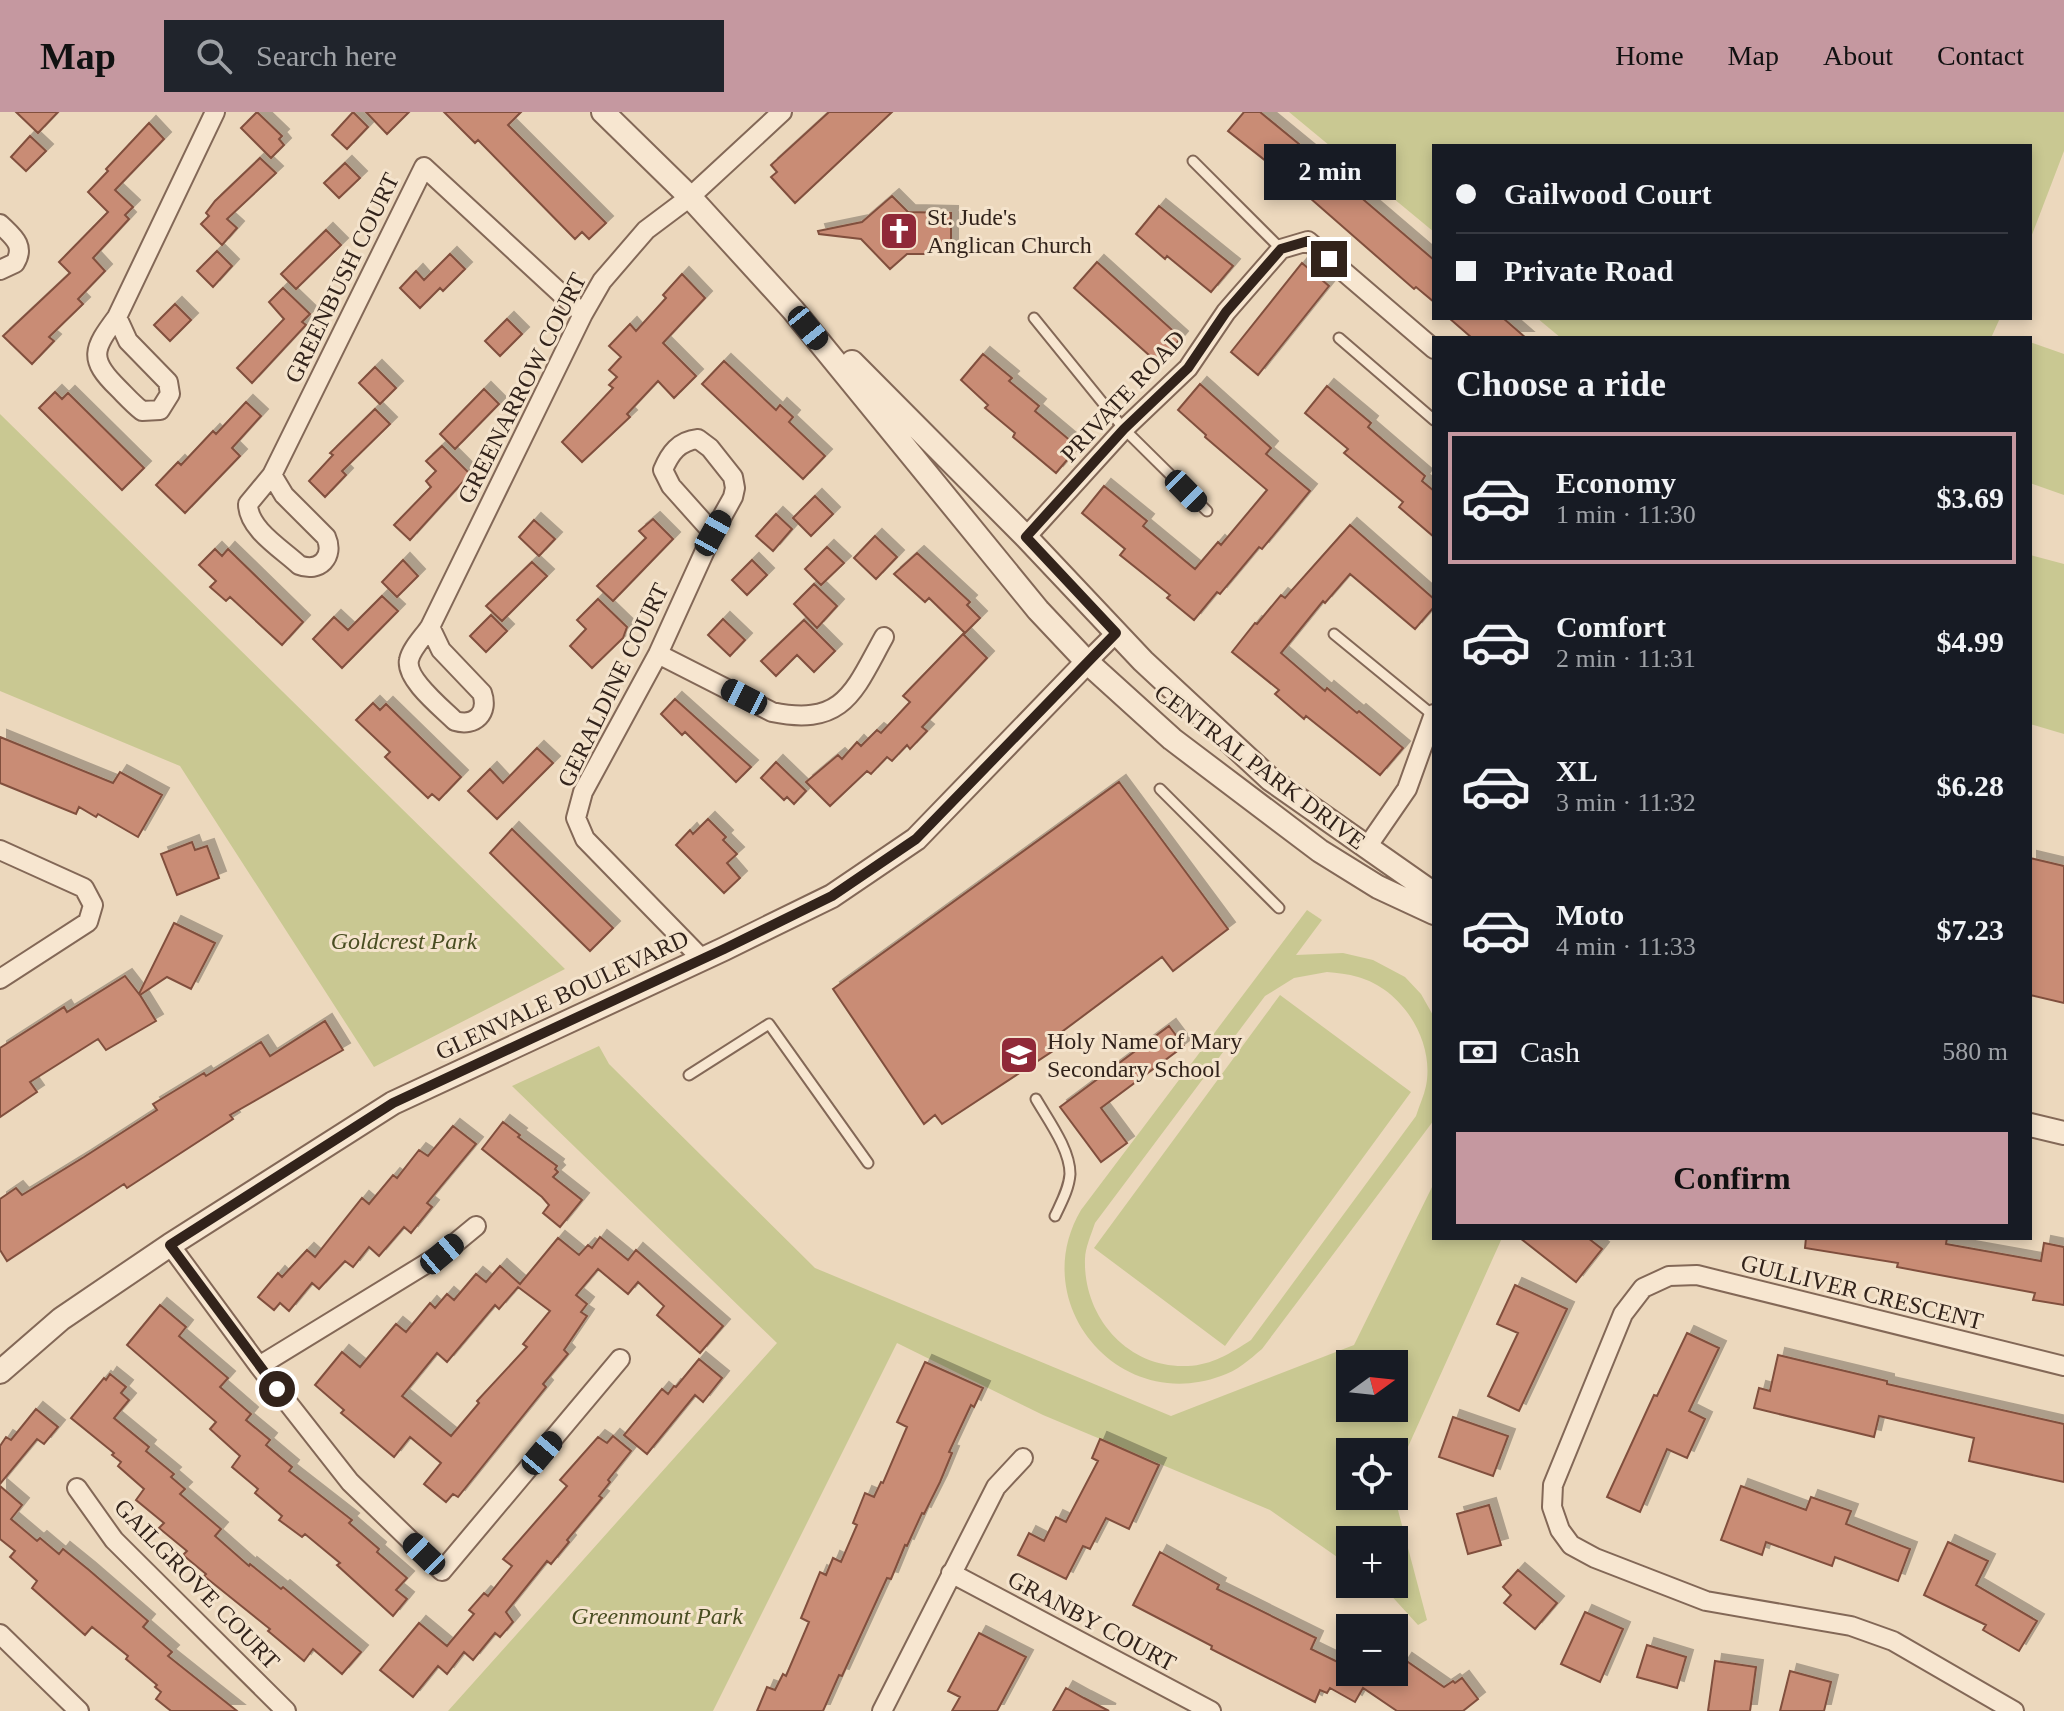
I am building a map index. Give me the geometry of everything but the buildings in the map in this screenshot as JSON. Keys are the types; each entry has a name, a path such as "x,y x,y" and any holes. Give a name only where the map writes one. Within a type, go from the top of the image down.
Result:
{"street":[{"path":"117,317 128,341 168,382 169,400 160,410 148,412 136,407 103,374 97,347 117,317 215,112"},
{"name":"CENTRAL PARK DRIVE","path":"603,112 690,197 793,310 1038,610 1087,662 1172,739 1320,851 1378,887 1432,912"},
{"name":"GREENARROW COURT","path":"430,627 441,650 482,693 485,706 474,722 455,721 410,671 409,655 430,627 602,281 646,230 690,197 782,112"},
{"name":"GREENBUSH COURT","path":"272,475 284,495 326,537 330,550 318,566 299,565 249,516 248,504 272,475 424,167 583,314"},
{"path":"0,224 16,240 20,251 11,268 0,270"},
{"path":"1281,249 1308,241 1432,347"},
{"name":"PRIVATE ROAD","path":"1026,537 1124,429 1188,368 1226,312 1281,249"},
{"name":"CENTRAL PARK DRIVE","path":"793,310 844,355 1026,537 1154,672 1270,779 1432,893"},
{"name":"GERALDINE COURT","path":"701,958 585,839 576,818 583,792 658,654 713,533 733,497 733,477 710,448 698,439 685,441 669,457 663,470 671,486 713,533"},
{"name":"GLENVALE BOULEVARD","path":"0,1372 61,1319 170,1245 393,1103 832,896 916,839 1116,633"},
{"path":"658,654 772,712 792,716 818,715 838,706 853,693 884,637"},
{"path":"1367,847 1407,789 1432,720"},
{"path":"0,850 84,888 93,905 88,922 0,979"},
{"path":"2032,1125 2064,1133"},
{"path":"259,1366 442,1254 476,1226"},
{"path":"170,1245 350,1482 442,1571 620,1359"},
{"name":"GULLIVER CRESCENT","path":"2014,1711 1893,1641 1851,1626 1706,1601 1595,1558 1571,1545 1560,1530 1552,1507 1553,1485 1623,1314 1643,1288 1669,1276 1697,1275 2064,1366"},
{"path":"882,1711 996,1487 1023,1458"},
{"name":"GAILGROVE COURT","path":"77,1488 114,1540 286,1711"},
{"name":"GRANBY COURT","path":"951,1573 1211,1711"},
{"path":"0,1634 79,1711"}],"lane":[{"path":"1193,161 1281,249"},
{"path":"1034,318 1124,429 1207,511"},
{"path":"1339,338 1432,418"},
{"path":"1334,634 1432,713"},
{"path":"1160,789 1279,908"},
{"path":"689,1075 769,1024 868,1163"},
{"path":"1036,1099 1063,1148 1070,1173 1055,1216"}],"green space":[{"path":"1289,112 2064,112 2064,151 2032,235 2032,144 1432,144 1432,230"},
{"path":"1539,320 1999,320 1992,336 1559,336"},
{"path":"2032,343 2064,354 2064,495 2032,484"},
{"name":"Goldcrest Park","path":"0,414 565,969 374,1067 180,766 0,691"},
{"path":"2032,556 2064,564 2064,734 2032,725"},
{"path":"1307,910 1322,920 1296,955 1343,953 1373,960 1405,977 1421,994 1432,1013 1432,1123 1262,1349 1238,1368 1221,1376 1183,1384 1148,1379 1117,1365 1092,1342 1074,1313 1065,1281 1067,1245 1081,1210","holes":["1327,972 1374,983 1388,993 1412,1019 1420,1035 1427,1069 1425,1090 1416,1116 1251,1340 1221,1358 1197,1365 1166,1365 1146,1359 1113,1335 1092,1301 1086,1280 1085,1259 1095,1223 1265,996 1294,978"]},
{"path":"1280,995 1411,1092 1225,1346 1094,1248"},
{"name":"Greenmount Park","path":"599,1046 609,1064 815,1268 1171,1416 1336,1352 1336,1422 1408,1422 1408,1350 1341,1350 1354,1345 1432,1187 1432,1240 1501,1240 1408,1447 1408,1438 1336,1438 1336,1510 1398,1510 1402,1526 1336,1526 1336,1556 1270,1510 1043,1415 897,1343 713,1711 448,1711 777,1343 512,1086"},
{"name":"Greenmount Park","path":"1408,1548 1427,1620 1418,1625 1393,1598 1408,1598"}],"place":[{"name":"St. Jude's Anglican Church","path":"899,231"},
{"name":"Holy Name of Mary Secondary School","path":"1019,1055"}],"route":[{"path":"277,1389 170,1245 393,1103 832,896 916,839 1116,633 1026,537 1124,429 1188,368 1226,312 1281,249 1308,241 1329,259"}]}
